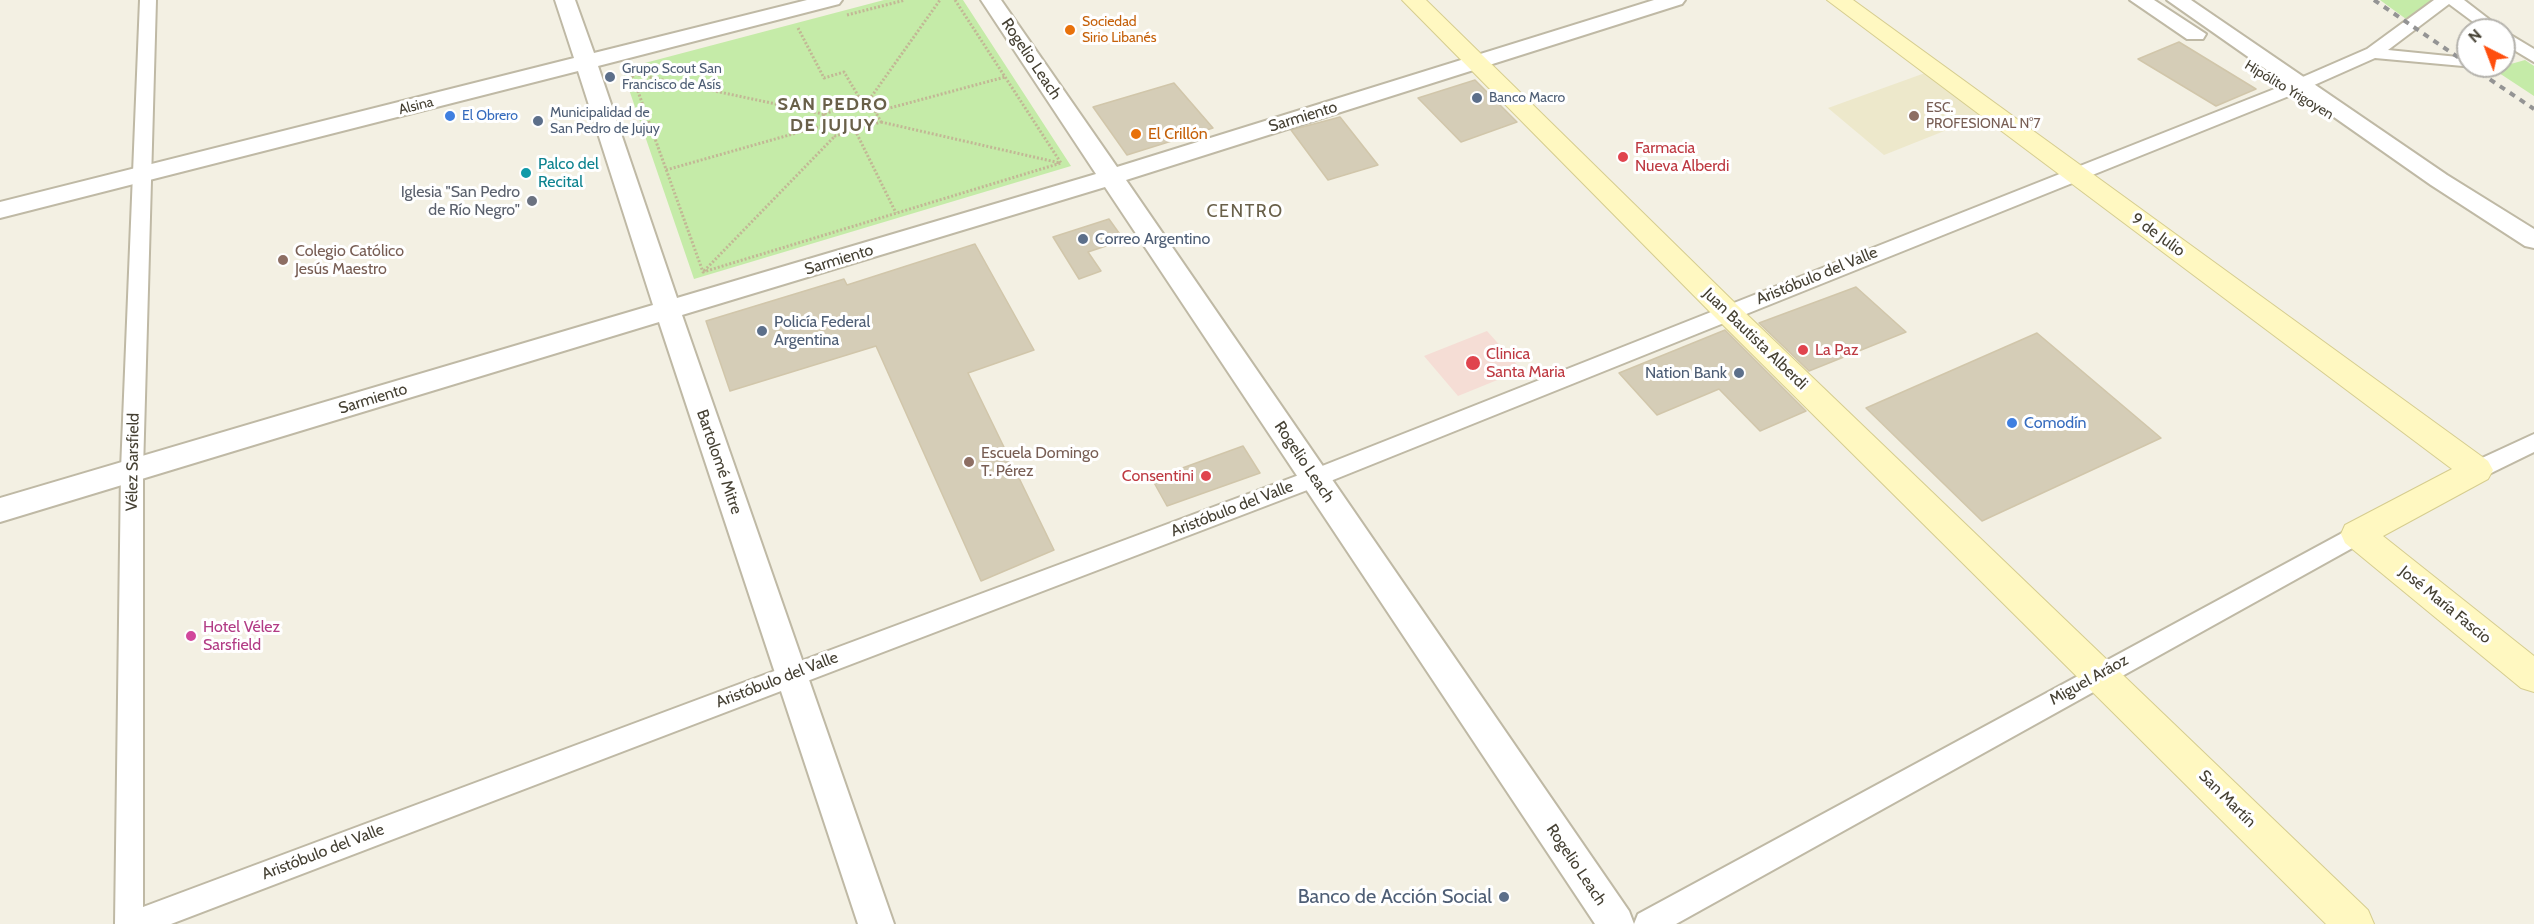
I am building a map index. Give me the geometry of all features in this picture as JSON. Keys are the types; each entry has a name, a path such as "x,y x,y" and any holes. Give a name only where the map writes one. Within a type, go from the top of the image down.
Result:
{"main road":[{"name":"Juan Bautista Alberdi","path":"1413,0 1727,312 2100,674"},
{"name":"9 de Julio","path":"1838,0 2477,470"},
{"name":"Miguel Aráoz","path":"2357,534 2477,470"},
{"name":"José María Fascio","path":"2357,534 2534,677"},
{"name":"San Martín","path":"2100,674 2354,924"}],"street":[{"name":"Vélez Sarsfield","path":"132,924 132,470 148,0"},
{"name":"Bartolomé Mitre","path":"565,0 876,924"},
{"name":"Rogelio Leach","path":"992,0 1616,924"},
{"name":"Sarmiento","path":"0,510 1111,177 1675,0"},
{"name":"Hipólito Yrigoyen","path":"2140,0 2294,87 2534,240"},
{"name":"Hipólito Yrigoyen","path":"2177,0 2294,87"},
{"name":"Aristóbulo del Valle","path":"132,924 1316,478 2074,173 2294,87 2373,53 2444,0"},
{"path":"2453,0 2478,18"},
{"name":"Alsina","path":"0,210 586,63 836,8"},
{"path":"2516,45 2529,54"},
{"path":"2373,53 2456,62"},
{"name":"Miguel Aráoz","path":"2477,470 2534,442"},
{"name":"Miguel Aráoz","path":"1648,924 2357,534"}],"path":[{"path":"836,8 905,0"},
{"path":"630,72 823,114 869,100 940,0"},
{"path":"955,0 1061,164"},
{"path":"787,31 809,25"},
{"path":"798,28 824,78 844,72 862,102"},
{"path":"630,72 640,70"},
{"path":"630,72 703,272"},
{"path":"875,112 1005,77"},
{"path":"869,100 881,122"},
{"path":"823,114 834,136"},
{"path":"703,272 834,136 881,122 1061,164"},
{"path":"666,170 828,124"},
{"path":"855,130 896,213"},
{"path":"703,272 1061,164"}],"shaded area":[{"path":"1925,73 1982,116 1884,155 1828,108"},
{"name":"Clinica Santa Maria","path":"1487,331 1522,370 1458,396 1424,356"}],"green space":[{"path":"884,0 963,0 1071,166 694,279 622,69"},
{"path":"2380,0 2434,0 2406,19"},
{"path":"2525,60 2534,66 2534,96 2507,78 2516,78 2516,63"}],"building":[{"path":"2179,42 2256,89 2216,106 2138,59"},
{"path":"1475,80 1517,122 1461,142 1418,98"},
{"path":"1174,83 1213,128 1127,155 1093,107"},
{"path":"1340,117 1378,165 1328,180 1291,130"},
{"path":"1109,219 1124,240 1088,252 1101,271 1079,279 1053,237"},
{"name":"Escuela Domingo T. Pérez","path":"975,244 1034,350 968,373 1054,550 981,581 876,346 730,391 706,321 844,279 847,285"},
{"path":"1856,287 1906,332 1809,371 1759,323"},
{"path":"1725,330 1806,411 1760,431 1719,389 1657,415 1619,373"},
{"name":"Comodín","path":"2037,333 2161,438 1982,521 1866,408"},
{"name":"Consentini","path":"1243,446 1260,473 1167,506 1152,479"}],"railway":[{"path":"2374,0 2456,56"},
{"path":"2488,78 2534,109"}],"place":[{"name":"Sociedad Sirio Libanés","path":"1070,30"},
{"name":"Grupo Scout San Francisco de Asís","path":"610,77"},
{"name":"Banco Macro","path":"1477,98"},
{"name":"El Obrero","path":"450,116"},
{"name":"ESC. PROFESIONAL N°7","path":"1914,116"},
{"name":"Municipalidad de San Pedro de Jujuy","path":"538,121"},
{"name":"El Crillón","path":"1136,134"},
{"name":"Farmacia Nueva Alberdi","path":"1623,157"},
{"name":"Palco del Recital","path":"526,173"},
{"name":"Iglesia \"San Pedro de Río Negro\"","path":"532,201"},
{"name":"Correo Argentino","path":"1083,239"},
{"name":"Colegio Católico Jesús Maestro","path":"283,260"},
{"name":"Policía Federal Argentina","path":"762,331"},
{"name":"La Paz","path":"1803,350"},
{"name":"Clinica Santa Maria","path":"1473,363"},
{"name":"Nation Bank","path":"1739,373"},
{"name":"Comodín","path":"2012,423"},
{"name":"Escuela Domingo T. Pérez","path":"969,462"},
{"name":"Consentini","path":"1206,476"},
{"name":"Hotel Vélez Sarsfield","path":"191,636"},
{"name":"Banco de Acción Social","path":"1504,897"}],"district":[{"name":"SAN PEDRO DE JUJUY","path":"833,115"},
{"name":"CENTRO","path":"1245,212"}]}
